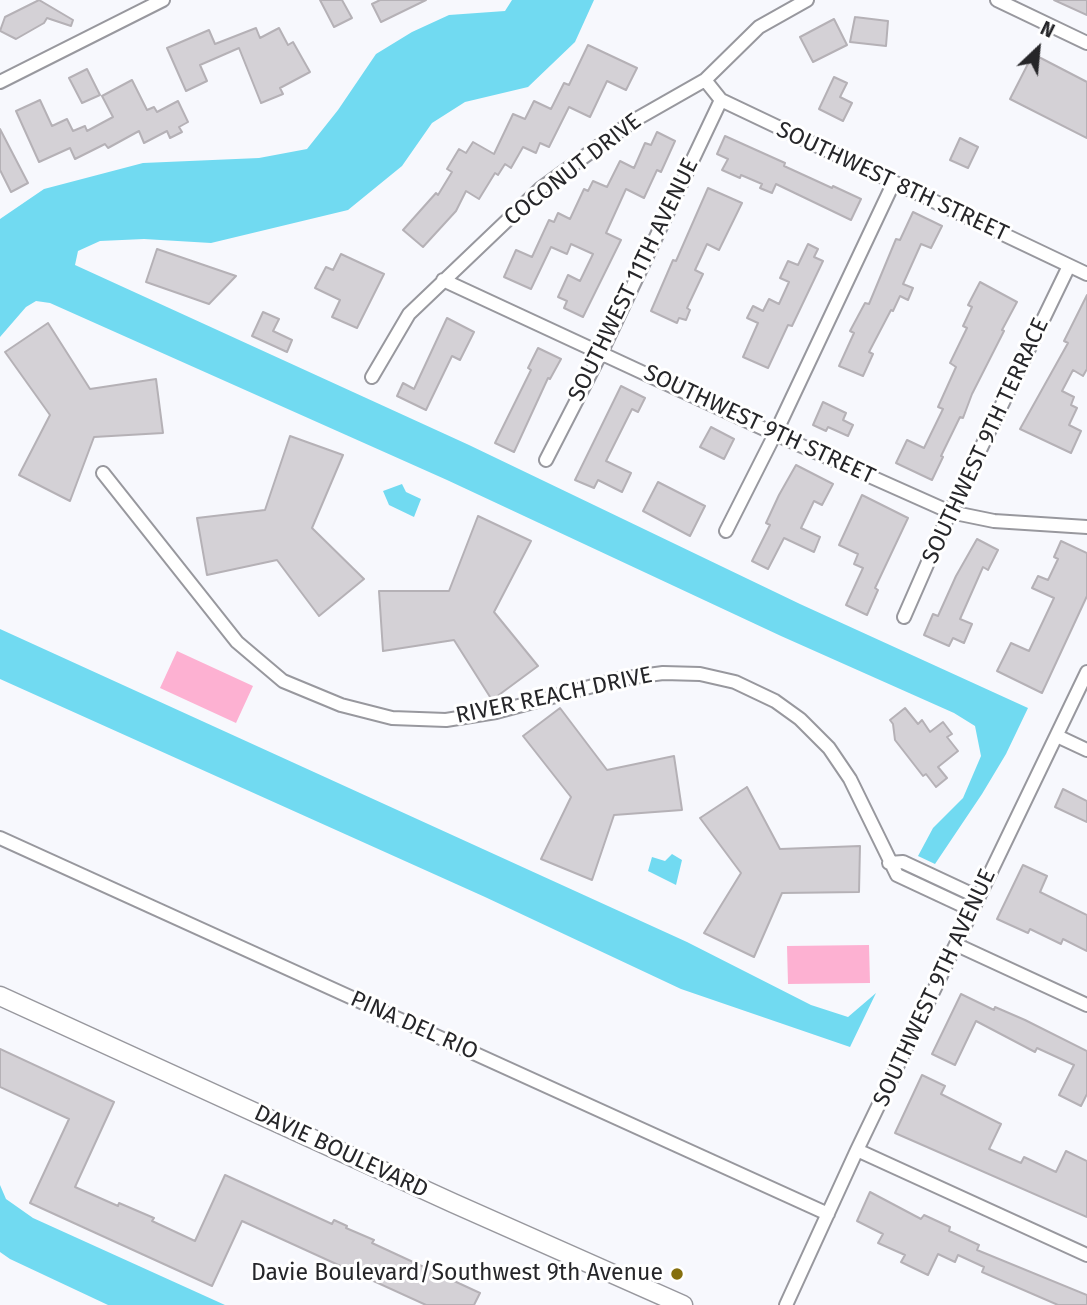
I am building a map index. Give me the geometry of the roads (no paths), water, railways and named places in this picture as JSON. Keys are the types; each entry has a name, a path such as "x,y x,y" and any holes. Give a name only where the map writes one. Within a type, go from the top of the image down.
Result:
{"main road":[{"name":"DAVIE BOULEVARD","path":"0,996 683,1305"}],"street":[{"path":"0,82 163,0"},
{"name":"COCONUT DRIVE","path":"373,377 409,314 540,189 634,121 705,80 759,27 807,0"},
{"path":"997,0 1087,43"},
{"name":"SOUTHWEST 8TH STREET","path":"705,80 721,100 1087,274"},
{"name":"SOUTHWEST 11TH AVENUE","path":"546,460 601,353 721,100"},
{"path":"726,531 893,184"},
{"name":"SOUTHWEST 9TH TERRACE","path":"904,617 950,512 1069,266"},
{"name":"SOUTHWEST 9TH STREET","path":"443,280 950,512 995,521 1087,527"},
{"name":"RIVER REACH DRIVE","path":"103,473 237,642 284,681 341,705 392,718 446,720 496,712 619,679 663,673 700,674 735,682 775,701 800,719 829,748 850,779 897,875 972,911"},
{"name":"SOUTHWEST 9TH AVENUE","path":"786,1305 857,1150 1087,672"},
{"path":"1057,736 1087,750"},
{"name":"PINA DEL RIO","path":"0,838 828,1214"},
{"path":"889,863 903,862 978,897"},
{"path":"957,945 1087,1005"},
{"path":"857,1150 1087,1255"}],"water":[{"path":"512,0 594,0 575,42 528,87 465,102 432,123 402,166 348,210 211,243 144,239 100,241 78,251 75,265 469,445 800,604 1028,708 1006,754 935,864 918,856 933,828 963,798 981,756 975,726 954,713 781,636 447,480 50,303 36,301 26,307 0,337 0,219 44,189 143,163 259,158 307,149 338,110 376,54 412,32 449,15 505,11"},
{"path":"402,484 406,492 421,499 414,517 389,505 383,491"},
{"path":"0,629 687,942 811,1005 848,1017 876,993 850,1047 681,989 485,897 0,679"},
{"path":"672,854 682,860 676,885 648,871 652,857 665,861"},
{"path":"0,1185 6,1199 33,1218 225,1305 108,1305 10,1259 0,1252"}],"place":[{"name":"Davie Boulevard/Southwest 9th Avenue","path":"677,1274"}]}
